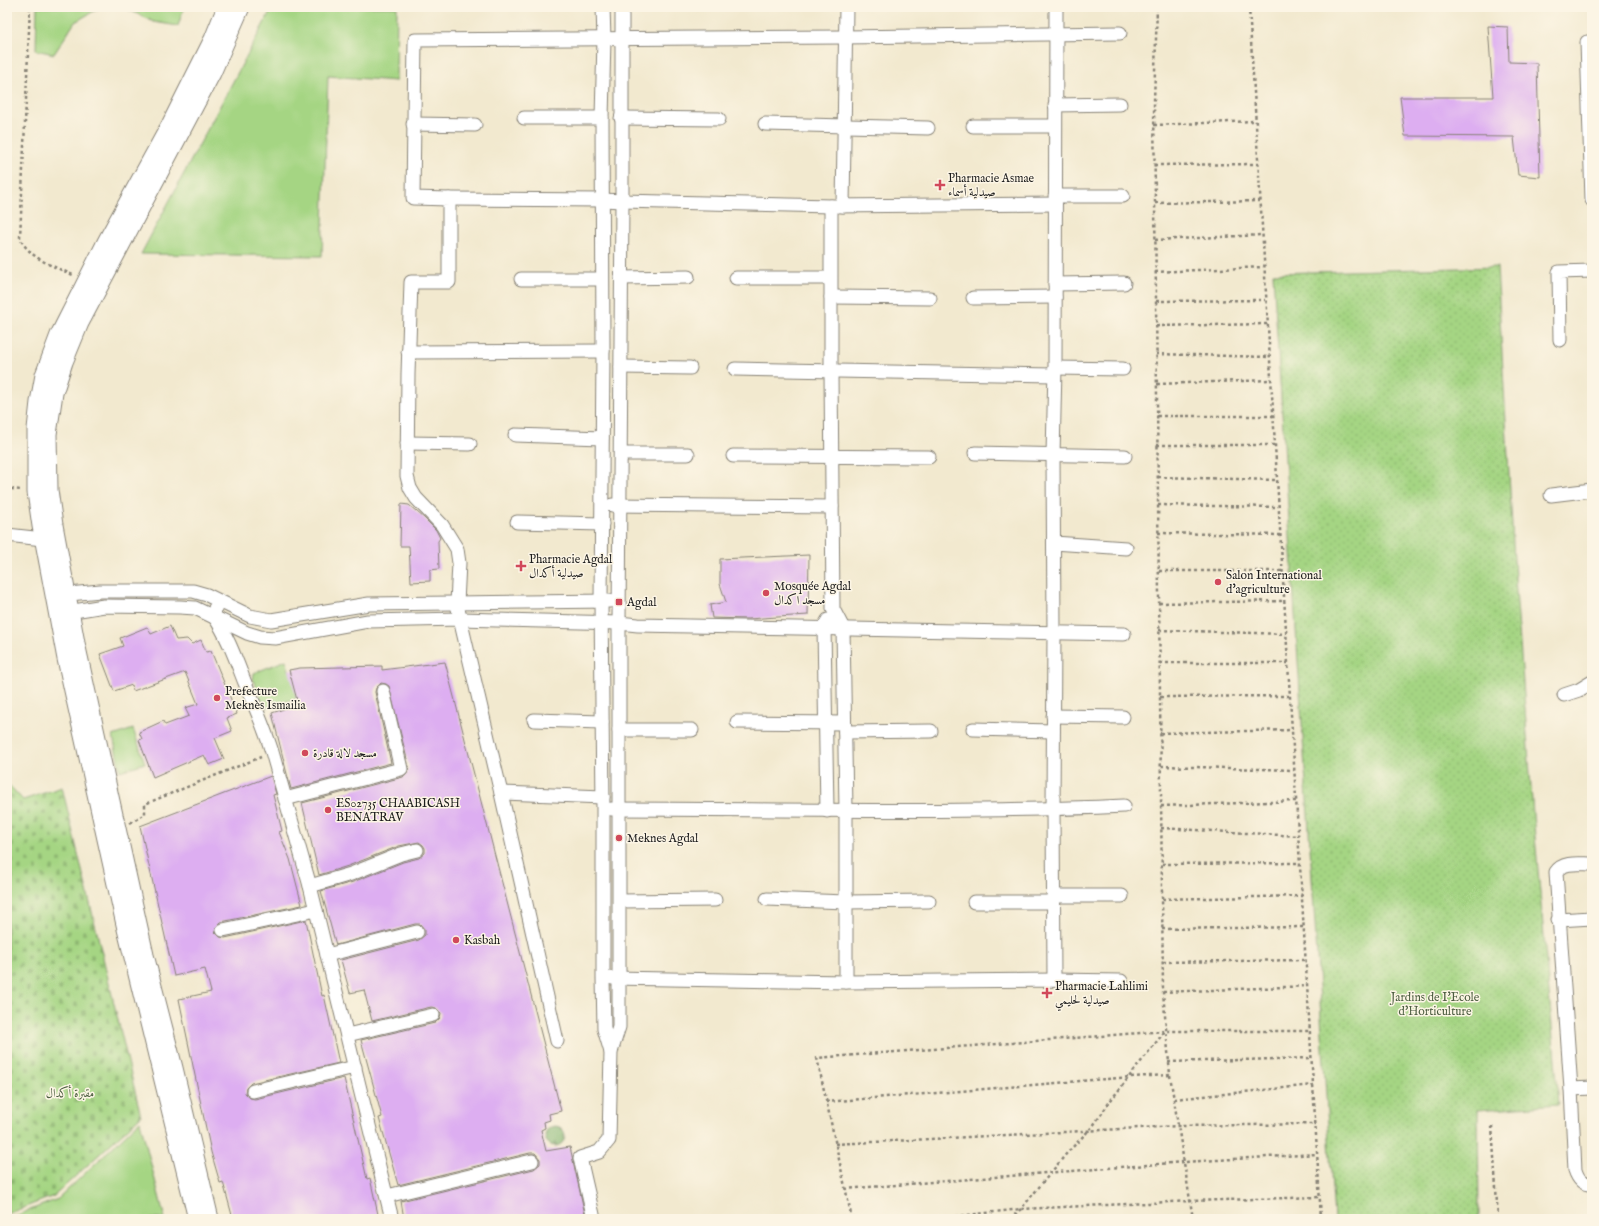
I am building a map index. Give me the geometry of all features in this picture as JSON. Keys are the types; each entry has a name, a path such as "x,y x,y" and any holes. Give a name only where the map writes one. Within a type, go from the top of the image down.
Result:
{"main road":[{"path":"61,595 43,538 36,492 36,429 38,402 44,375 59,335 85,280 170,125 226,7"},
{"path":"197,1219 126,929 66,659 64,613 49,490 48,434 54,393 64,362 80,323 212,73 241,7"},
{"path":"64,613 79,657 145,954 210,1219"}],"street":[{"path":"603,7 601,601 603,978 604,1029 611,1052"},
{"path":"594,1219 580,1158 599,1152 609,1140 611,1052 619,1027 622,7"},
{"path":"846,7 844,126 830,278 834,609 843,628 846,810 846,982"},
{"path":"1054,980 1053,455 1056,7"},
{"path":"1120,33 845,37 415,40 412,198 603,200 622,202 837,206 1055,200 1123,196"},
{"path":"1586,42 1590,112 1592,200"},
{"path":"1055,105 1120,104"},
{"path":"524,118 602,118"},
{"path":"621,118 719,119"},
{"path":"413,124 475,125"},
{"path":"764,124 928,128"},
{"path":"973,126 1055,126"},
{"path":"449,199 449,282 411,282 408,352 407,476 410,488 416,498 442,526 457,548 458,603 460,619 557,1041"},
{"path":"1560,340 1559,272 1592,271"},
{"path":"621,278 688,277"},
{"path":"736,278 830,278"},
{"path":"521,279 602,279"},
{"path":"973,298 1124,283"},
{"path":"830,297 930,298"},
{"path":"408,352 603,351"},
{"path":"621,367 690,368"},
{"path":"735,370 831,372 1054,372 1123,369"},
{"path":"515,435 602,438"},
{"path":"407,443 470,444"},
{"path":"975,453 1125,456"},
{"path":"621,454 688,454"},
{"path":"734,456 929,457"},
{"path":"1552,495 1592,490"},
{"path":"602,506 832,508"},
{"path":"517,522 602,524"},
{"path":"7,535 43,538"},
{"path":"1054,543 1126,548"},
{"path":"61,595 100,591 193,591 207,595 250,616 278,620 369,604 620,602"},
{"path":"224,603 215,608 214,616 230,646 267,736 272,752 310,886 392,1219"},
{"path":"224,603 231,615 230,646"},
{"path":"64,613 104,606 195,608 260,637 275,638 368,621 460,619 646,625 824,627 1124,634"},
{"path":"827,811 824,723 824,627 834,609"},
{"path":"1564,695 1579,690 1592,682"},
{"path":"285,799 400,769 383,691"},
{"path":"1053,716 1123,716"},
{"path":"534,720 602,722"},
{"path":"737,722 824,723 844,728 931,731"},
{"path":"973,729 1053,731"},
{"path":"619,730 692,730"},
{"path":"501,793 603,803 619,809 827,811 1053,809 1124,806"},
{"path":"310,886 351,874 401,854 417,850"},
{"path":"1592,864 1566,865 1558,869 1556,872 1575,1170 1580,1180 1586,1184 1592,1184"},
{"path":"974,902 1122,896"},
{"path":"767,899 846,902 929,901"},
{"path":"620,901 715,900"},
{"path":"223,930 316,910"},
{"path":"1558,920 1592,918"},
{"path":"327,956 417,932"},
{"path":"603,978 846,982 1054,980 1121,981"},
{"path":"347,1035 433,1015"},
{"path":"253,1091 355,1068"},
{"path":"1571,1089 1592,1088"},
{"path":"387,1196 532,1161"}],"path":[{"path":"30,7 20,238 26,249 34,256 85,280"},
{"path":"1156,7 1154,165 1163,992 1168,1062 1193,1219"},
{"path":"1249,7 1257,164 1321,1219"},
{"path":"1154,125 1255,121"},
{"path":"1154,165 1257,164"},
{"path":"1155,203 1260,201"},
{"path":"1155,240 1262,235"},
{"path":"1155,272 1264,267"},
{"path":"1156,301 1266,300"},
{"path":"1156,326 1267,324"},
{"path":"1156,354 1269,357"},
{"path":"1157,384 1270,380"},
{"path":"1157,416 1273,416"},
{"path":"1158,445 1274,445"},
{"path":"1158,477 1276,480"},
{"path":"1158,505 1278,507"},
{"path":"1158,533 1280,535"},
{"path":"1159,571 1282,570"},
{"path":"1159,603 1284,601"},
{"path":"1159,630 1286,634"},
{"path":"1160,663 1288,663"},
{"path":"1160,697 1290,696"},
{"path":"1160,733 1292,730"},
{"path":"118,830 145,814 145,804 272,752"},
{"path":"1161,766 1294,770"},
{"path":"1161,806 1296,801"},
{"path":"1161,828 1298,836"},
{"path":"1162,864 1300,863"},
{"path":"1162,899 1302,896"},
{"path":"1162,929 1304,927"},
{"path":"1163,962 1306,960"},
{"path":"1163,992 1307,986"},
{"path":"852,1219 817,1058 1165,1031 1310,1032"},
{"path":"1010,1219 1021,1209 1088,1131 1165,1031"},
{"path":"1168,1062 1312,1058"},
{"path":"826,1102 1170,1075"},
{"path":"1174,1099 1313,1086"},
{"path":"836,1144 1178,1126 1316,1124"},
{"path":"1492,1126 1498,1219"},
{"path":"845,1189 1184,1162 1317,1154"},
{"path":"932,1219 1021,1209 1320,1197"}],"green space":[{"path":"37,7 101,7 75,22 54,54 36,50"},
{"path":"123,7 184,7 178,26 154,22"},
{"path":"278,7 397,7 396,81 328,76 322,256 141,254 269,14"},
{"name":"Jardins de I'Ecole d'Horticulture","path":"1497,267 1515,577 1533,814 1559,1104 1478,1110 1479,1219 1334,1219 1273,273"},
{"path":"286,660 289,670 308,695 265,708 253,680 254,673"},
{"path":"133,729 145,763 120,771 113,736"},
{"name":"مقبرة أكدال","path":"7,783 23,800 62,787 141,1116 54,1196 7,1214"},
{"path":"140,1121 165,1219 7,1219 58,1199"},
{"path":"555,1126 562,1129 565,1136 562,1143 555,1146 548,1143 545,1136 548,1129"}],"building":[{"path":"1488,26 1508,27 1509,62 1537,63 1540,177 1518,175 1514,137 1405,136 1400,97 1493,97"},
{"path":"401,504 409,505 424,518 436,530 440,538 438,541 439,569 430,570 430,581 411,582 409,546 400,546"},
{"name":"Mosquée Agdal مسجد اكدال","path":"809,555 808,615 748,619 712,618 710,605 726,602 720,584 720,559"},
{"name":"Prefecture Meknès Ismailia","path":"170,626 176,640 187,639 192,644 201,640 206,652 211,651 237,714 227,718 232,731 215,738 224,759 209,765 204,755 153,777 139,740 142,739 139,732 163,721 165,725 189,716 185,708 198,704 185,672 133,691 132,685 114,691 100,654 123,646 120,638 147,627 151,634"},
{"name":"Kasbah","path":"445,662 561,1111 549,1114 550,1120 544,1122 545,1128 541,1130 546,1151 570,1147 586,1219 404,1219 401,1201 534,1169 540,1164 540,1159 535,1153 530,1153 398,1185 379,1118 382,1117 361,1040 435,1023 440,1018 441,1013 436,1008 431,1007 372,1021 364,990 350,993 341,960 419,940 425,935 425,930 420,924 415,924 336,945 321,891 353,882 403,862 419,858 425,853 425,848 419,842 399,846 348,866 319,875 302,803 403,777 407,774 409,767 389,686 381,683 376,688 375,692 391,763 291,789 286,770 272,713 298,704 289,670 300,668 382,666 382,670"},
{"path":"271,776 276,794 273,795 282,831 279,832 290,859 302,905 221,922 216,927 215,932 220,937 225,938 306,920 322,996 324,995 339,1063 251,1083 246,1088 245,1093 250,1098 255,1099 344,1078 367,1179 370,1178 379,1219 233,1219 223,1182 220,1183 211,1152 179,999 211,992 205,969 174,976 140,826"}],"place":[{"name":"Pharmacie Asmae صيدلية أسماء","path":"940,185"},
{"name":"Pharmacie Agdal صيدلية أكدال","path":"521,566"},
{"name":"Salon International d'agriculture","path":"1218,582"},
{"name":"Mosquée Agdal مسجد اكدال","path":"766,593"},
{"name":"Agdal","path":"619,602"},
{"name":"Prefecture Meknès Ismailia","path":"217,698"},
{"name":"مسجد لالة قادرة","path":"305,753"},
{"name":"ES02735 CHAABICASH BENATRAV","path":"328,810"},
{"name":"Meknes Agdal","path":"619,838"},
{"name":"Kasbah","path":"456,940"},
{"name":"Pharmacie Lahlimi صيدلية لحليمي","path":"1047,993"}]}
